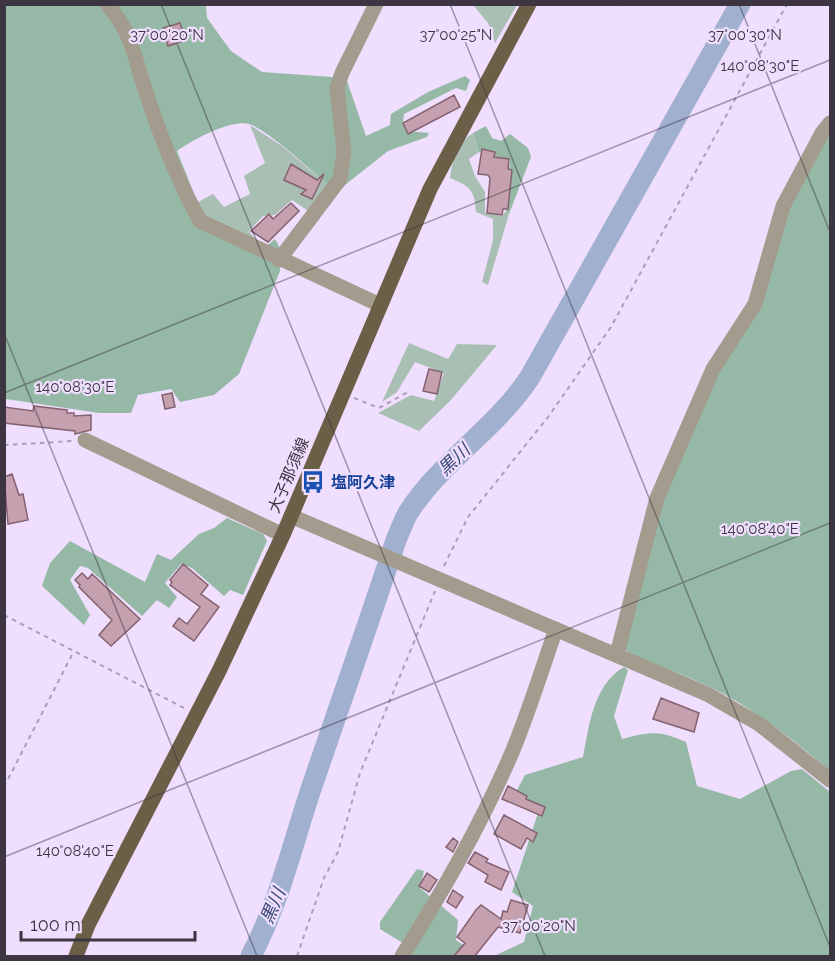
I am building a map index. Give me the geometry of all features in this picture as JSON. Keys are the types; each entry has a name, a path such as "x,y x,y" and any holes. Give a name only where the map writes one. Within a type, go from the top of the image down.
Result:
{"main road":[{"name":"大子那須線","path":"76,957 88,925 113,873 196,714 283,535 430,189 529,4"}],"street":[{"path":"107,4 130,38 143,83 168,149 200,221 279,260 380,305"},
{"path":"279,260 340,179 344,152 337,88 376,4"},
{"path":"616,654 657,498 713,369 742,329 755,304 783,206 822,133 831,123"},
{"path":"85,440 283,535"},
{"path":"291,516 707,694 759,724 831,780"},
{"path":"402,957 450,880 496,789 514,747 556,629"}],"path":[{"path":"297,957 324,878 338,852 360,773 447,555 468,517 548,417 611,327 786,4"},
{"path":"342,392 379,408 408,392"},
{"path":"4,445 85,440"},
{"path":"4,615 196,714"},
{"path":"4,787 74,651"}],"green space":[{"path":"4,5 206,5 207,18 231,51 262,72 346,78 366,136 390,125 391,114 428,92 465,76 470,80 466,91 456,88 404,114 403,122 408,131 429,133 427,137 388,151 336,192 281,144 249,124 241,123 222,127 177,151 204,218 264,248 275,239 280,248 280,271 239,374 214,395 180,402 171,389 138,395 131,413 99,413 6,399"},
{"path":"473,5 517,5 495,43 488,23"},
{"path":"250,125 282,146 336,192 310,212 292,200 275,215 263,216 249,231 259,245 204,218 198,202 213,194 224,207 250,194 244,176 265,163"},
{"path":"486,126 492,138 501,141 510,134 528,148 531,157 509,214 506,211 510,160 479,152 473,133"},
{"path":"830,131 830,771 787,736 741,704 708,686 627,653 623,639 658,505 725,358 787,208"},
{"path":"473,133 479,152 469,159 475,176 485,192 485,213 502,216 506,211 509,214 488,285 482,282 493,240 493,219 476,212 473,194 470,190 450,178 457,153 463,142"},
{"path":"409,343 448,359 457,344 497,345 450,401 419,431 378,413 411,395 434,401 444,373 415,362 397,392 382,402"},
{"path":"227,518 263,534 267,541 243,595 230,590 224,596 192,568 181,564 165,583 177,597 169,608 157,600 142,616 88,568 80,566 70,580 90,615 84,625 42,586 50,563 70,541 145,582 157,554 171,560 199,534 214,528"},
{"path":"624,667 628,670 614,716 622,739 654,733 668,735 686,742 697,786 740,799 791,771 802,769 830,792 830,956 494,956 524,942 533,906 512,892 539,810 515,794 525,775 583,757 594,706 599,695 614,674"},
{"path":"417,869 424,871 420,888 458,920 456,940 479,956 405,956 411,948 380,929 380,922"}],"building":[{"path":"180,23 186,40 168,46 163,28"},
{"path":"454,95 460,107 408,134 403,123"},
{"path":"482,149 495,152 494,157 509,159 508,169 512,170 508,209 503,209 502,215 487,213 490,178 488,175 478,174"},
{"path":"291,164 317,180 324,174 312,199 301,194 306,190 284,180"},
{"path":"291,203 299,211 268,242 251,231 269,214 273,219"},
{"path":"429,369 442,372 437,394 423,391"},
{"path":"172,393 175,407 165,409 162,395"},
{"path":"34,406 67,410 67,413 74,413 74,416 91,415 91,430 75,434 75,431 4,423 4,407 33,411"},
{"path":"12,474 19,495 23,494 28,520 8,524 4,477"},
{"path":"183,564 208,585 201,594 219,607 194,641 173,626 179,618 187,624 200,607 170,585 172,582 170,580"},
{"path":"82,573 88,579 92,574 140,619 111,646 99,635 112,620 79,587 80,585 75,580"},
{"path":"661,698 699,713 694,732 653,719"},
{"path":"508,786 527,796 526,799 545,807 542,816 502,799"},
{"path":"504,815 537,833 533,842 527,838 521,849 494,834"},
{"path":"453,838 458,842 453,852 446,847"},
{"path":"475,852 488,859 486,862 509,872 501,890 485,882 488,875 468,863"},
{"path":"427,873 437,880 429,892 419,886"},
{"path":"453,890 463,897 456,908 447,902"},
{"path":"511,900 528,905 520,933 498,927 474,957 453,957 465,943 457,937 481,905 501,919 503,911 507,912"}],"waterway":[{"name":"黒川","path":"251,956 270,916 311,789 406,516 436,477 501,413 530,377 740,4"}],"place":[{"name":"塩阿久津","path":"313,482"}]}
